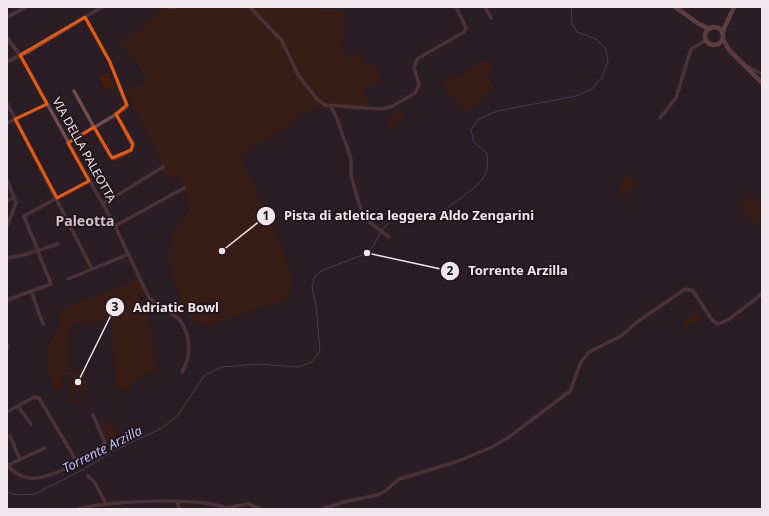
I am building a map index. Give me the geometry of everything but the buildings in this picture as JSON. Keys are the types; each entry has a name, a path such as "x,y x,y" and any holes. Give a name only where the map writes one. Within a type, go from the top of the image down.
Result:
{"main road":[{"path":"675,7 699,24 710,29 716,28 726,22"},
{"path":"734,7 722,33 723,39 729,50 762,83"},
{"path":"699,24 706,38 711,44 717,44 729,50"},
{"path":"716,28 722,33"},
{"path":"706,38 710,29"},
{"path":"717,44 723,39"}],"street":[{"path":"7,17 26,7"},
{"path":"7,62 26,53 102,7"},
{"path":"169,7 174,7"},
{"path":"250,7 282,41 294,67 317,99 330,106 372,109 391,107 415,93 419,84 414,68 417,58 464,32 466,28 456,7"},
{"path":"485,7 491,18"},
{"path":"68,143 126,109 127,105 110,62 85,17"},
{"name":"VIA DELLA PALEOTTA","path":"7,38 20,56 103,204 129,254 149,298 179,319 187,334 190,346 182,372"},
{"path":"660,118 676,98 691,49 706,38"},
{"path":"743,64 762,74"},
{"path":"74,91 111,158 117,158 133,148 133,144 116,114"},
{"path":"7,103 57,198 92,269"},
{"path":"7,122 47,104"},
{"path":"330,106 336,116 351,159 351,176 362,213 389,237"},
{"path":"103,204 162,167"},
{"path":"7,180 16,203 7,226"},
{"path":"7,300 51,284 24,216 89,181"},
{"path":"115,226 184,188"},
{"path":"7,200 15,198"},
{"path":"7,258 58,244"},
{"path":"68,279 129,254"},
{"path":"322,509 344,502 377,495 384,492 399,479 456,462 492,447 509,437 570,391 582,362 588,352 621,336 637,322 685,290 693,291 712,320 718,324 728,320 762,294"},
{"path":"31,291 43,324"},
{"path":"7,412 34,397 39,398 77,462"},
{"path":"18,406 31,424"},
{"path":"7,465 20,475 38,478 46,477 77,462 105,443 93,415"},
{"path":"10,436 20,460"},
{"path":"7,465 45,448"},
{"path":"88,476 95,483 106,509"},
{"path":"78,509 92,508 95,504 159,501 226,508 248,504 261,509"},
{"path":"177,502 178,509"}],"highlighted area":[{"path":"85,17 110,62 127,105 116,114 133,144 131,150 112,158 94,127 68,143 89,181 57,198 15,119 47,104 20,55"}],"shaded area":[{"path":"161,7 296,7 343,10 345,21 342,41 347,59 359,54 364,64 377,67 382,83 364,89 369,107 329,104 328,108 315,107 240,157 277,234 293,285 287,298 280,302 204,326 197,323 187,311 178,292 169,263 171,243 175,231 181,220 190,210 180,177 172,180 169,173 165,175 161,169 164,168 126,92 148,79 120,41 140,28 161,10"},
{"path":"485,57 491,64 491,70 487,75 494,86 467,113 442,85 455,73 459,77"},
{"path":"107,72 114,85 106,90 99,77"},
{"path":"399,110 405,117 392,128 386,122"},
{"path":"626,174 636,179 628,197 618,193"},
{"path":"748,194 762,205 762,228 740,207"},
{"path":"139,279 144,292 138,293 139,299 147,302 156,372 142,375 139,379 130,381 130,390 115,388 112,320 110,317 95,323 88,322 70,325 69,375 62,375 63,388 54,389 48,372 47,355 51,339 62,325 57,310"},
{"path":"697,311 702,318 687,327 682,320"},
{"path":"70,372 86,372 86,400 71,403","holes":["74,392 83,392 84,399 73,400"]},
{"path":"100,424 111,424 121,435 108,441"}],"waterway":[{"name":"Torrente Arzilla","path":"382,230 397,217 404,215 424,216 441,212 477,185 485,175 488,162 487,153 474,142 471,130 477,120 497,111 576,96 592,89 602,77 608,62 606,49 596,39 577,32 572,24 571,7"},
{"name":"Torrente Arzilla","path":"7,492 19,495 35,494 84,469 111,452 162,428 177,416 205,375 222,367 257,364 299,367 312,362 320,351 316,306 312,287 314,278 321,271 367,253 374,245 380,233"}],"place":[{"name":"Pista di atletica leggera Aldo Zengarini","path":"222,251"},
{"name":"Torrente Arzilla","path":"367,253"},
{"name":"Adriatic Bowl","path":"78,382"}],"district":[{"name":"Paleotta","path":"85,221"}]}
